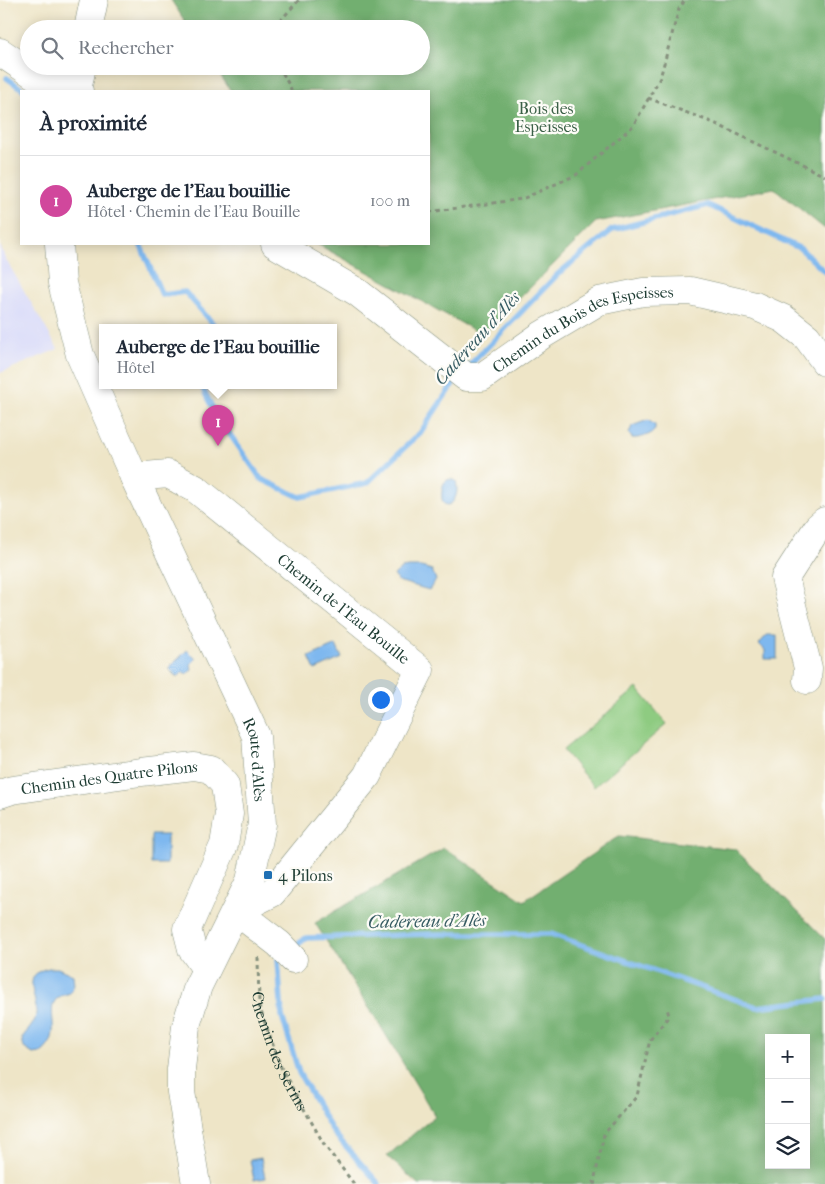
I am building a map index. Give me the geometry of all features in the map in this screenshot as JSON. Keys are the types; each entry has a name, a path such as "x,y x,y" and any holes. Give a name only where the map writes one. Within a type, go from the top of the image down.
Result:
{"street":[{"path":"90,20 94,0"},
{"path":"0,52 20,65"},
{"path":"34,75 75,90"},
{"path":"78,90 81,75"},
{"name":"Route d'Alès","path":"59,245 62,283 80,355 134,477 256,736 262,824 250,881 198,986 186,1026 181,1069 181,1092 196,1184"},
{"name":"Route d'Alès","path":"72,245 78,290 80,355"},
{"name":"Chemin du Bois des Espeisses","path":"277,245 356,292 466,377 482,378 542,335 599,301 643,292 690,291 755,306 784,319 807,337 825,362"},
{"name":"Chemin de l'Eau Bouille","path":"134,477 168,474 196,489 420,670 367,776 272,893 236,911"},
{"path":"807,680 808,668 784,578 818,527 825,521"},
{"name":"Chemin des Quatre Pilons","path":"0,794 12,790 141,772 194,766 211,769 225,785 229,814 224,845 187,929 192,949 206,969"},
{"path":"236,911 286,952"}],"path":[{"path":"281,20 299,0"},
{"path":"430,212 522,199 576,175 633,126 660,78 679,9 685,0"},
{"path":"284,75 292,90"},
{"path":"648,98 714,123 825,176"},
{"name":"Chemin des Serins","path":"257,928 259,1006 282,1070 325,1146 354,1184"},
{"path":"596,1184 594,1182 604,1134 637,1096 650,1040 669,1016 667,1008"}],"shaded area":[{"path":"0,245 5,258 58,349 0,373"}],"green space":[{"name":"Bois des Espeisses","path":"171,0 825,0 825,229 774,188 596,222 483,335 319,245 430,245 430,90 230,90 220,75 430,75 430,20 184,20"},
{"path":"637,688 667,724 594,787 563,750"},
{"path":"619,836 735,849 825,939 825,1184 418,1184 387,1156 435,1116 315,923 444,848 524,901"}],"water":[{"path":"648,420 655,425 655,430 651,434 632,438 629,434 632,426"},
{"path":"451,479 456,481 456,496 447,505 442,499 442,489 445,481"},
{"path":"421,567 432,570 436,580 429,590 398,581 394,575 402,568"},
{"path":"767,635 777,635 777,659 765,659 765,650 759,644"},
{"path":"336,645 342,658 315,670 309,657"},
{"path":"187,650 196,659 191,664 192,670 187,674 183,672 177,677 169,668"},
{"path":"151,835 167,835 167,864 151,864"},
{"path":"58,968 73,975 74,985 70,993 60,996 54,1002 52,1038 48,1046 41,1053 33,1054 24,1048 22,1038 32,1024 36,1014 32,980 40,971"},
{"path":"261,1158 265,1178 254,1180 250,1160"}],"waterway":[{"name":"Cadereau d'Alès","path":"7,78 24,90"},
{"name":"Cadereau d'Alès","path":"467,368 558,274 612,230 708,205 801,249 825,272"},
{"name":"Cadereau d'Alès","path":"140,245 162,295 185,292 213,324"},
{"name":"Cadereau d'Alès","path":"203,389 215,413 261,479 300,497 367,483 420,433 457,378"},
{"name":"Cadereau d'Alès","path":"293,948 306,938 430,934 551,934 757,1007 825,999"},
{"name":"Cadereau d'Alès","path":"279,958 282,1016 299,1073 333,1132 379,1184"}],"place":[{"name":"Auberge de l'Eau bouillie","path":"218,446"},
{"name":"4 Pilons","path":"268,875"}]}
